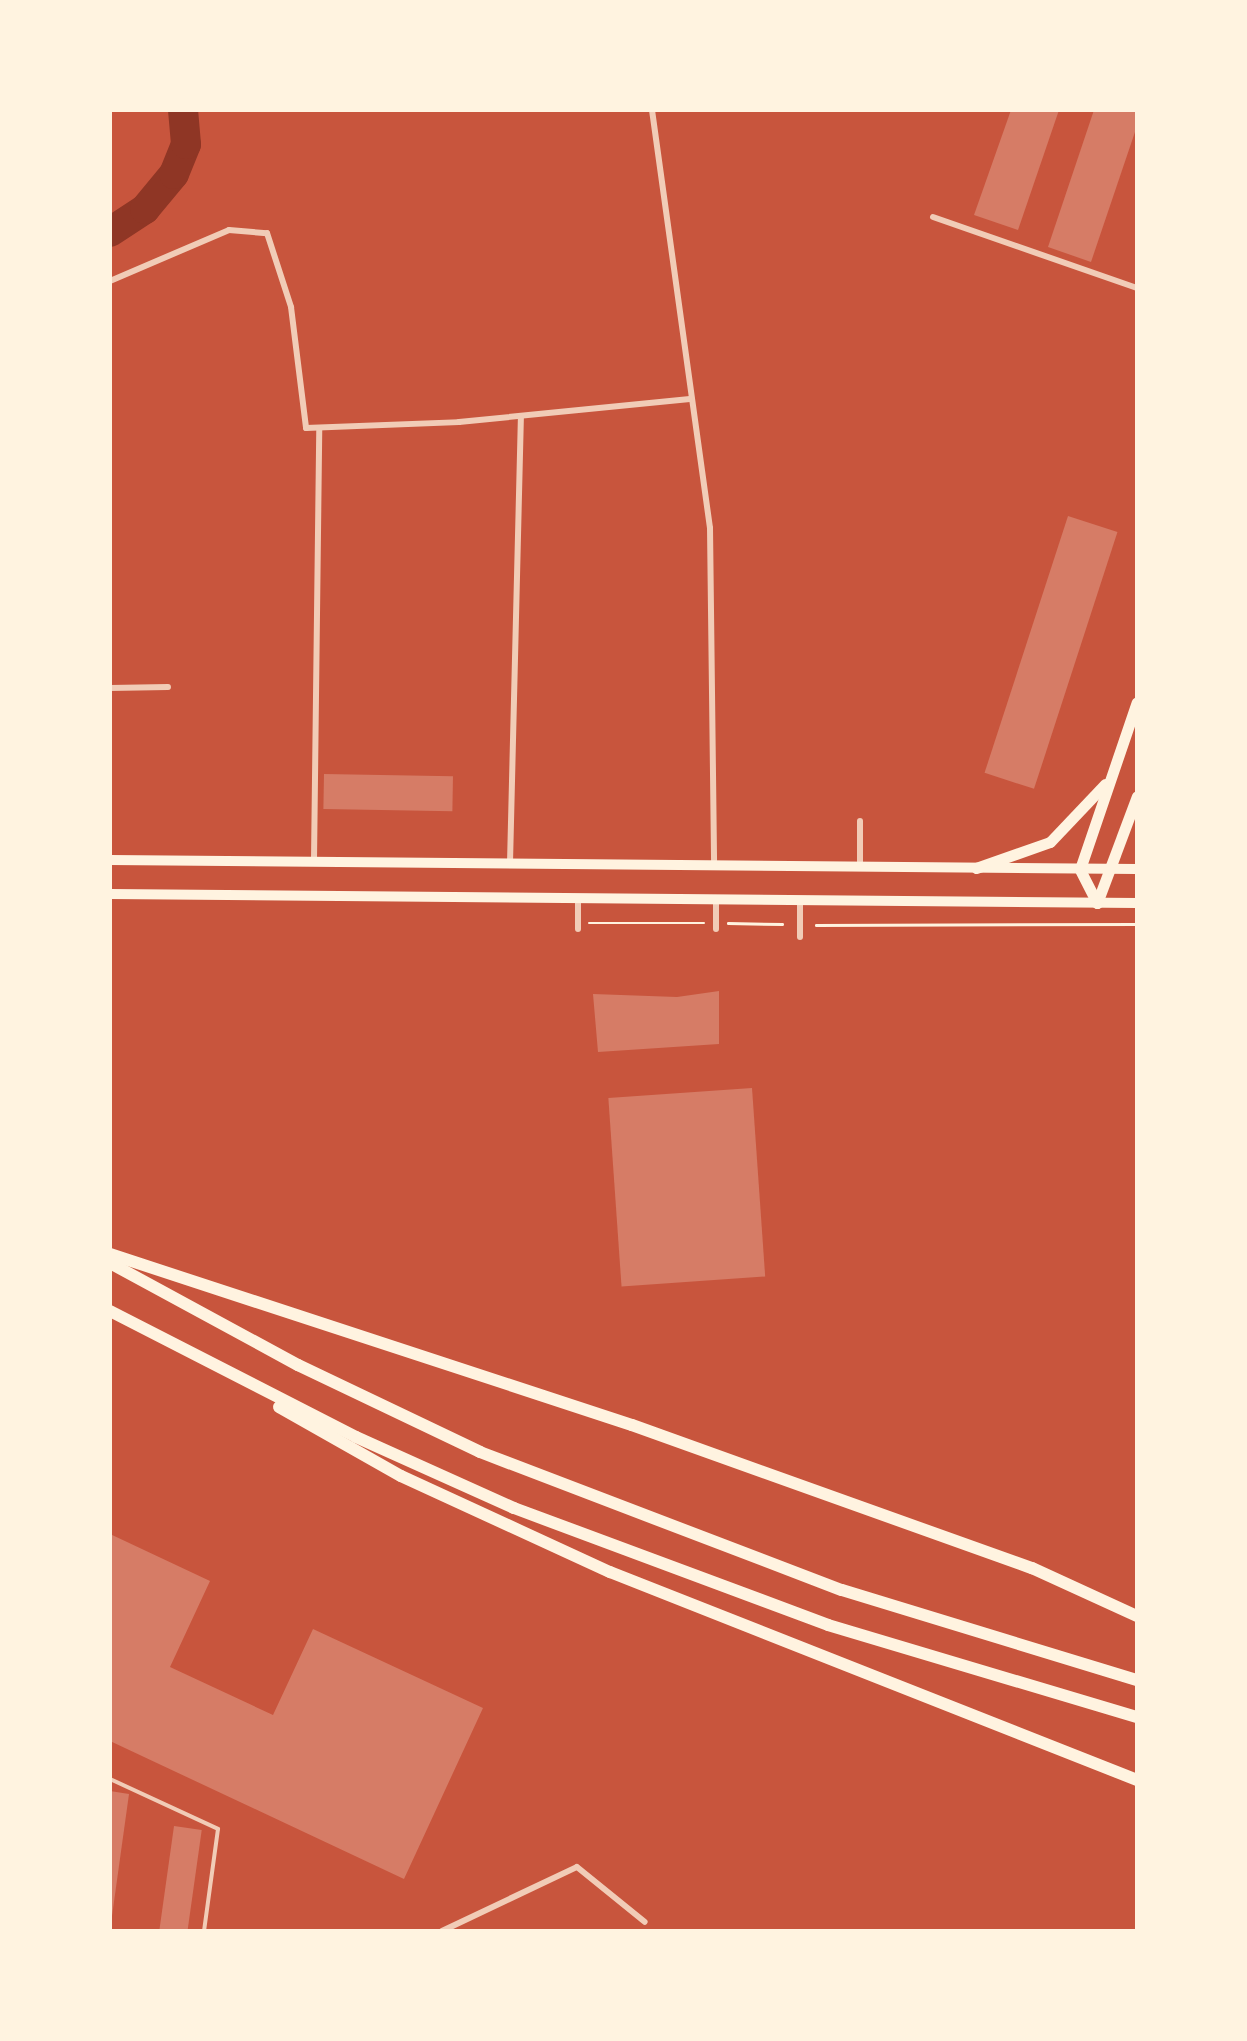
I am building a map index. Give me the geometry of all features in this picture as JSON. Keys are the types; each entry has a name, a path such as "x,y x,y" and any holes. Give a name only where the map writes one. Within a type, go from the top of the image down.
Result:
{"highway":[{"path":"110,1254 632,1425 832,1502 1032,1568 1137,1616"},
{"path":"110,1263 298,1365 480,1452 842,1590 1137,1680"},
{"path":"110,1311 356,1437 652,1562 936,1661 1137,1717"},
{"path":"196,1357 351,1451 517,1530 962,1716 1137,1780"}],"main road":[{"path":"1097,903 1080,869 1137,702"},
{"path":"976,868 1013,859 1059,836 1115,768"},
{"path":"1097,903 1137,796"},
{"path":"110,860 1137,869"},
{"path":"110,894 1137,903"}],"street":[{"path":"652,110 710,528 714,865"},
{"path":"933,217 1137,288"},
{"path":"110,281 229,230 267,233 291,307 306,428 521,416 690,399"},
{"path":"510,863 521,416"},
{"path":"314,860 319,428"},
{"path":"110,688 168,687"},
{"path":"860,821 860,867"},
{"path":"578,897 578,929"},
{"path":"716,898 716,929"},
{"path":"800,898 800,937"},
{"path":"442,1931 577,1868 645,1922"}],"lane":[{"path":"110,1779 218,1829 204,1931"}],"path":[{"path":"589,923 706,924"},
{"path":"724,924 782,924"},
{"path":"816,924 1137,924"}],"building":[{"path":"1011,110 1059,110 1018,230 974,215"},
{"path":"1094,110 1137,110 1137,126 1091,262 1048,247"},
{"path":"1068,516 1117,532 1034,789 985,773"},
{"path":"324,774 453,776 452,811 323,809"},
{"path":"719,991 719,1044 598,1052 593,994 677,997"},
{"path":"752,1088 765,1277 622,1287 608,1098"},
{"path":"110,1534 210,1581 170,1667 273,1715 313,1629 483,1708 404,1879 110,1741"},
{"path":"110,1791 129,1794 112,1916 110,1916"},
{"path":"174,1826 202,1830 188,1931 159,1931"}],"waterway":[{"path":"110,232 145,209 174,174 186,144 183,110"}]}
